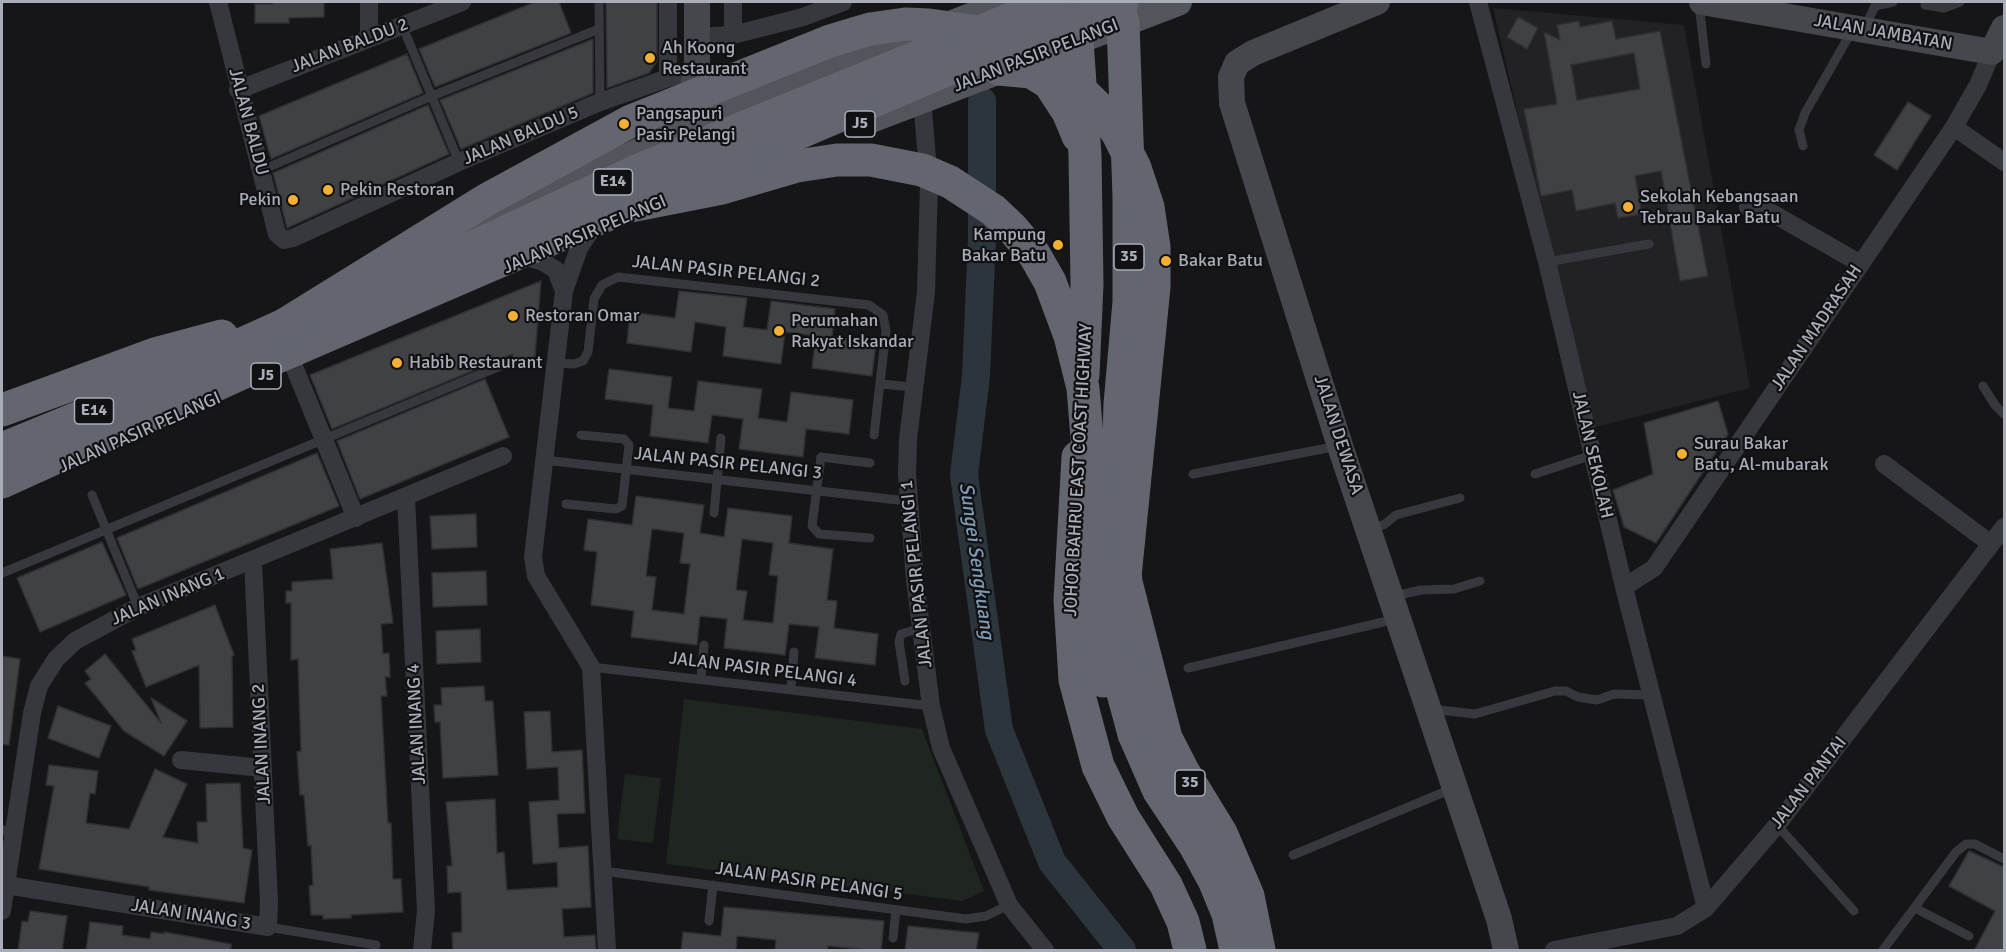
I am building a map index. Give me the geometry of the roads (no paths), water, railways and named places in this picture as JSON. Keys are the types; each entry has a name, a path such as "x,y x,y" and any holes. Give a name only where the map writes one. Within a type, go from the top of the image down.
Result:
{"highway":[{"name":"E14","path":"2,449 80,417 278,324 469,249 639,170 1053,2"},
{"name":"JOHOR BAHRU EAST COAST HIGHWAY","path":"1065,2 1065,46 1085,155 1086,311 1070,600 1075,680 1098,766 1123,817 1166,885 1183,922 1190,951"},
{"name":"E14","path":"2,482 273,359 946,70 1121,8"},
{"name":"JOHOR BAHRU EAST COAST HIGHWAY","path":"1121,8 1129,197 1129,302 1120,404 1117,490 1126,582 1167,738 1182,771 1221,833 1248,896 1259,951"},
{"path":"2,410 155,354 278,324 486,200 631,121 830,41 870,28 905,24 978,32 1022,47 1066,76 1103,112 1118,134 1135,168 1148,207 1154,247 1154,287 1119,636 1126,735 1214,880 1228,914 1236,951"},
{"path":"999,69 1032,72 1049,83 1068,112 1085,155"},
{"path":"625,207 712,191 797,166 837,160 871,160 922,170 950,182 993,210 1034,254 1050,282 1070,336 1083,388 1092,499 1095,627 1100,671 1126,735 1146,804 1186,869 1201,902 1214,951"},
{"path":"1075,680 1085,657 1095,649 1107,644 1120,644 1132,648 1149,665"}],"main road":[{"path":"2,440 278,324 677,133 745,103 1010,2"},
{"name":"JALAN PASIR PELANGI","path":"2,495 591,230 932,95 1065,46 1121,8 1178,2"}],"street":[{"name":"JALAN BALDU","path":"218,2 238,90 277,234 284,240"},
{"path":"369,2 369,38"},
{"path":"668,2 668,78"},
{"path":"677,133 694,89 697,71 697,2"},
{"path":"733,2 733,35"},
{"path":"697,37 733,35 803,9 843,2"},
{"name":"JALAN DEWASA","path":"1377,2 1253,53 1237,63 1230,77 1232,103 1341,446 1499,919 1506,951"},
{"name":"JALAN SEKOLAH","path":"1478,2 1547,262 1623,587 1706,908"},
{"name":"JALAN JAMBATAN","path":"1700,2 1796,13 1859,28 1992,52"},
{"name":"JALAN BALDU 2","path":"238,90 454,3"},
{"path":"1992,52 2004,28"},
{"name":"JALAN MADRASAH","path":"1623,587 1654,568 1954,127 1992,52"},
{"path":"697,71 718,94 745,103"},
{"name":"JALAN BALDU 5","path":"284,240 600,102 668,78 697,71"},
{"name":"JALAN PASIR PELANGI 1","path":"932,95 926,292 908,439 907,501 931,706 941,748 1009,905 1045,951"},
{"path":"1954,127 2004,162"},
{"path":"1748,207 1765,209 1861,264"},
{"path":"591,230 579,248 564,291 533,556 536,576 591,667 607,951"},
{"path":"530,258 543,261 556,270 564,291"},
{"path":"293,364 356,518"},
{"name":"JALAN INANG 1","path":"6,885 8,831 39,686 56,659 75,641 138,607 503,456"},
{"path":"1884,464 1991,544"},
{"name":"JALAN INANG 4","path":"406,498 426,911 422,951"},
{"name":"JALAN PANTAI","path":"1554,951 1677,926 1706,908 1777,825 2004,527"},
{"name":"JALAN INANG 2","path":"253,561 269,902 268,927"},
{"path":"181,760 263,768"},
{"path":"2,910 6,885"},
{"name":"JALAN INANG 3","path":"6,885 268,927"}],"lane":[{"path":"599,2 600,102"},
{"path":"1700,2 1706,64"},
{"path":"1803,146 1799,130 1805,113 1875,6 1893,2"},
{"path":"1925,5 1944,8 1960,2"},
{"path":"402,25 459,162"},
{"path":"260,171 432,96 599,29"},
{"path":"1547,262 1649,244"},
{"name":"JALAN PASIR PELANGI 2","path":"556,363 574,364 583,361 588,352 594,298 602,285 618,277 637,277 869,305 883,315 886,331 874,435"},
{"path":"2,573 501,366"},
{"path":"881,384 914,387"},
{"path":"1983,386 1995,405 2004,414"},
{"path":"566,504 616,509 622,506 629,445 624,439 581,435"},
{"path":"714,513 721,438"},
{"path":"1193,474 1341,446"},
{"path":"1535,474 1592,455"},
{"path":"870,463 821,457 812,526 819,534 870,538"},
{"name":"JALAN PASIR PELANGI 3","path":"544,460 907,501"},
{"path":"92,495 138,607"},
{"path":"1369,531 1385,524 1396,515 1460,498"},
{"path":"1188,668 1395,608 1421,590 1454,589 1480,581"},
{"path":"905,681 899,642 902,634 921,628"},
{"path":"701,678 704,645"},
{"path":"791,689 794,652"},
{"name":"JALAN PASIR PELANGI 4","path":"591,667 931,706"},
{"path":"1428,708 1475,714 1555,691 1566,691 1578,697 1597,700 1614,694 1650,695"},
{"path":"1293,855 1454,788"},
{"path":"1777,825 1854,911"},
{"path":"1883,951 1956,852 1966,844 1975,844 2004,859"},
{"name":"JALAN PASIR PELANGI 5","path":"603,871 966,919 986,916 1009,905"},
{"path":"710,921 713,885"},
{"path":"1915,908 1969,936"},
{"path":"893,938 896,910"},
{"name":"JALAN INANG 3","path":"268,927 376,945"}],"waterway":[{"name":"Sungei Sengkuang","path":"982,101 982,238 976,376 964,475 999,730 1052,862 1122,950"}],"place":[{"name":"Ah Koong Restaurant","path":"650,58"},
{"name":"Pangsapuri Pasir Pelangi","path":"624,124"},
{"name":"Pekin Restoran","path":"328,190"},
{"name":"Pekin","path":"293,200"},
{"name":"Sekolah Kebangsaan Tebrau Bakar Batu","path":"1628,207"},
{"name":"Kampung Bakar Batu","path":"1058,245"},
{"name":"Bakar Batu","path":"1166,261"},
{"name":"Restoran Omar","path":"513,316"},
{"name":"Perumahan Rakyat Iskandar","path":"779,331"},
{"name":"Habib Restaurant","path":"397,363"},
{"name":"Surau Bakar Batu, Al-mubarak","path":"1682,454"}]}
